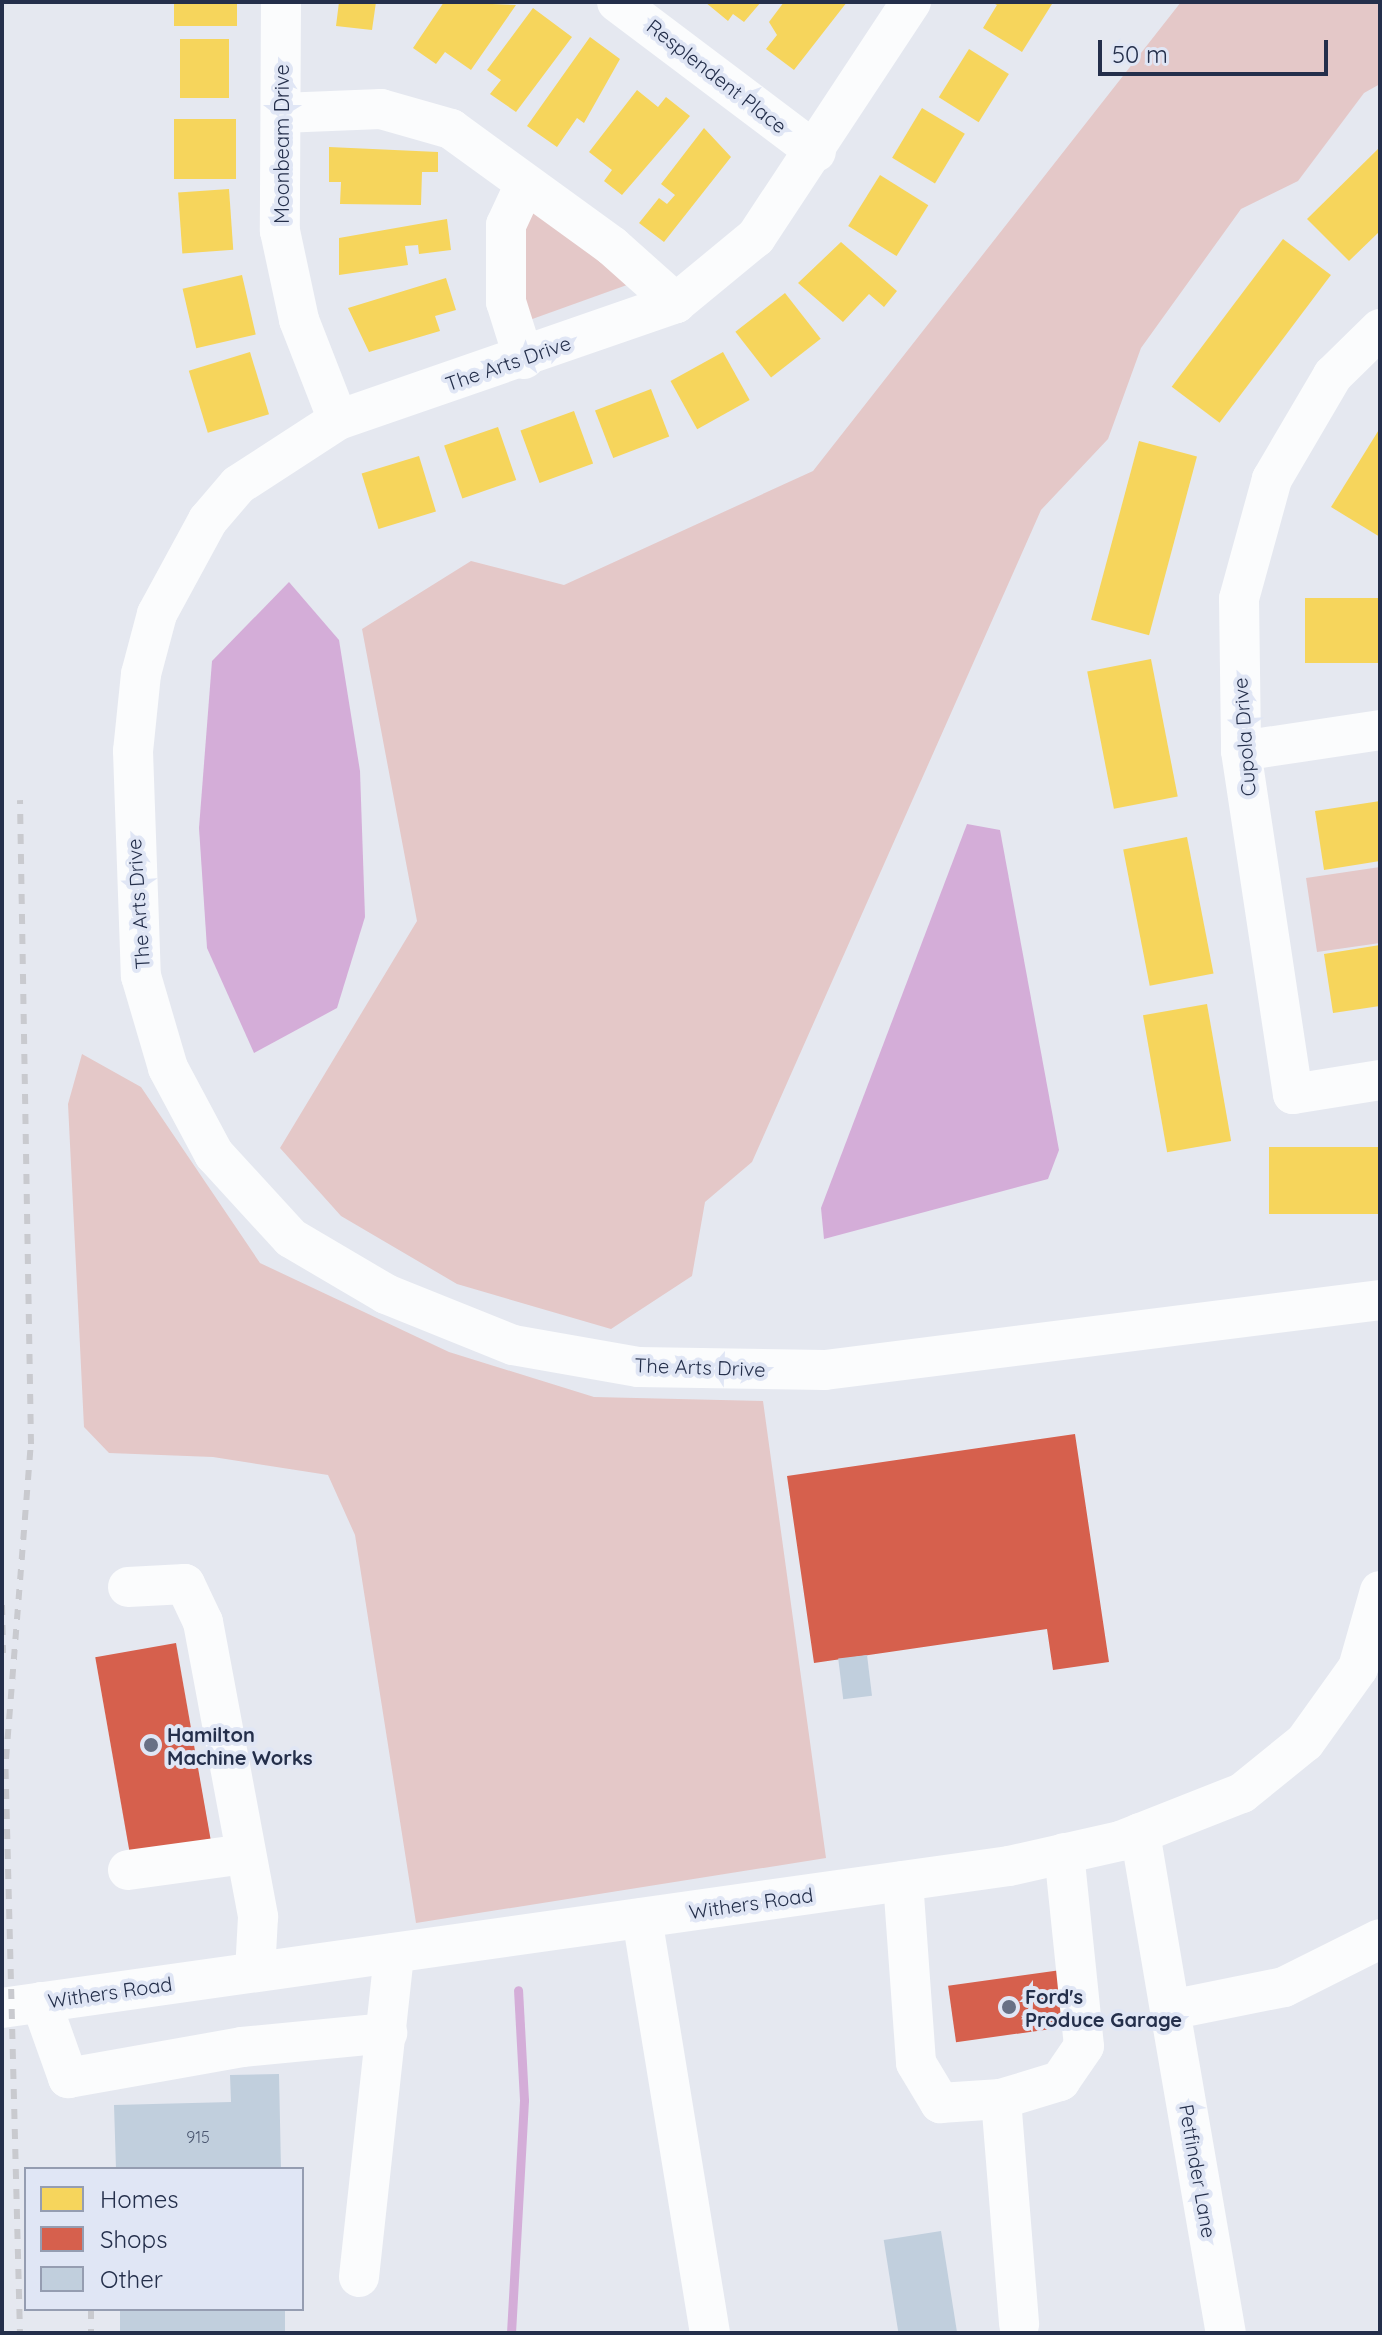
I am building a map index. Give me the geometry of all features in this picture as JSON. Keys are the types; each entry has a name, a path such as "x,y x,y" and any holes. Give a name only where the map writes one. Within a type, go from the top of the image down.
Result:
{"street":[{"name":"Moonbeam Drive","path":"281,2 280,231 299,320 338,420"},
{"name":"Resplendent Place","path":"617,2 816,152"},
{"name":"The Arts Drive","path":"911,2 816,152 756,237 676,303 524,359 338,420 238,485 208,520 157,614 141,674 133,751 141,976 168,1068 214,1154 291,1238 386,1294 513,1345 638,1367 825,1370 1380,1300"},
{"path":"281,113 381,109 451,129 676,303"},
{"path":"524,359 506,302 506,225 525,184"},
{"name":"Cupola Drive","path":"1380,329 1333,375 1272,479 1239,599 1241,751 1293,1094 1380,1080"},
{"path":"1241,751 1380,730"},
{"path":"128,1587 185,1584 203,1622 258,1917 255,1972"},
{"name":"Withers Road","path":"2,2008 903,1881 1064,1853 1140,1833 1242,1793 1305,1742 1358,1668 1380,1591"},
{"name":"Petfinder Lane","path":"1140,1833 1226,2333"},
{"path":"903,1881 916,2063 940,2103 1001,2099 1060,2081 1084,2046 1064,1853"},
{"path":"128,1870 245,1854"},
{"path":"642,1918 710,2333"},
{"path":"1170,2010 1284,1987 1380,1939"},
{"path":"359,2277 394,1953"},
{"path":"41,2002 68,2078 387,2033"},
{"path":"1001,2099 1019,2324"}],"shaded area":[{"path":"1181,2 1380,2 1380,84 1364,93 1298,181 1241,209 1141,348 1108,439 1041,510 752,1162 705,1202 692,1276 611,1329 457,1284 341,1216 280,1148 417,921 362,629 471,561 564,585 813,471"},
{"path":"535,209 638,281 524,322 515,217"},
{"path":"289,582 339,640 360,771 365,917 337,1008 254,1053 207,948 199,828 212,661"},
{"path":"967,824 1000,830 1059,1150 1048,1179 824,1239 821,1208"},
{"path":"1380,867 1380,943 1317,952 1306,878"},
{"path":"82,1054 141,1087 260,1263 449,1352 594,1397 763,1401 826,1858 416,1923 355,1535 328,1475 213,1457 109,1453 84,1427 68,1104"}],"building: Homes":[{"path":"174,2 237,2 237,26 174,26"},
{"path":"339,2 376,2 372,30 336,26"},
{"path":"444,2 516,5 471,70 445,52 436,64 413,48"},
{"path":"705,2 761,2 744,22 733,14 728,21"},
{"path":"784,2 847,2 794,70 766,49 777,35 769,22"},
{"path":"991,2 1052,4 1022,52 983,28 997,5"},
{"path":"533,8 572,37 516,112 490,94 501,80 487,70"},
{"path":"590,37 620,59 584,123 577,118 557,147 527,126"},
{"path":"180,39 229,39 229,98 180,98"},
{"path":"969,49 1009,74 979,122 939,97"},
{"path":"637,90 658,107 666,97 690,116 622,195 604,181 612,170 589,152"},
{"path":"922,108 965,134 935,183 892,158"},
{"path":"174,119 236,119 236,179 174,179"},
{"path":"704,128 731,157 664,242 639,223 659,198 667,204 675,195 661,184"},
{"path":"329,147 438,152 438,172 422,172 421,205 340,204 341,182 329,182"},
{"path":"1380,147 1380,231 1349,261 1307,219"},
{"path":"880,175 928,205 897,256 848,226"},
{"path":"229,189 233,250 182,253 178,193"},
{"path":"447,219 451,250 419,254 418,245 405,246 408,265 339,275 339,238"},
{"path":"1283,239 1331,275 1220,423 1172,387"},
{"path":"841,242 897,291 884,307 869,294 843,322 798,283"},
{"path":"242,275 256,334 196,348 183,289"},
{"path":"446,278 456,310 435,316 440,331 369,352 348,308"},
{"path":"785,293 821,339 771,377 735,332"},
{"path":"250,352 269,414 208,433 189,371"},
{"path":"723,352 750,400 697,429 671,381"},
{"path":"651,389 669,437 613,458 595,411"},
{"path":"574,411 593,464 540,483 520,430"},
{"path":"498,427 516,480 462,499 444,446"},
{"path":"1380,428 1380,537 1331,507"},
{"path":"1139,441 1197,457 1149,635 1091,620"},
{"path":"419,456 436,511 379,529 362,474"},
{"path":"1305,598 1380,598 1380,663 1305,663"},
{"path":"1151,659 1178,796 1114,809 1087,671"},
{"path":"1380,801 1380,861 1324,870 1315,811"},
{"path":"1187,837 1214,973 1150,986 1123,849"},
{"path":"1380,945 1380,1006 1333,1013 1324,954"},
{"path":"1207,1004 1231,1141 1167,1152 1143,1015"},
{"path":"1269,1147 1380,1147 1380,1214 1269,1214"}],"building: Shops":[{"path":"1075,1434 1109,1662 1053,1670 1047,1629 814,1663 787,1476"},
{"name":"Hamilton Machine Works","path":"176,1643 211,1839 130,1853 95,1657"},
{"name":"Ford's Produce Garage","path":"1061,1970 1069,2026 956,2042 948,1986"}],"building: Other":[{"path":"867,1655 872,1696 843,1699 838,1659"},
{"path":"279,2074 281,2167 116,2167 114,2105 231,2102 230,2075"},
{"path":"941,2231 957,2333 898,2333 884,2240"},
{"path":"120,2311 285,2311 285,2333 120,2333"}],"waterway":[{"path":"511,2333 524,2100 518,1990"}],"railway":[{"path":"6,1759 31,1444 20,800"},
{"path":"2,1605 3,1653"},
{"path":"5,1749 20,2333"},
{"path":"91,2311 91,2333"}],"place":[{"name":"Hamilton Machine Works","path":"151,1745"},
{"name":"Ford's Produce Garage","path":"1009,2007"}]}
